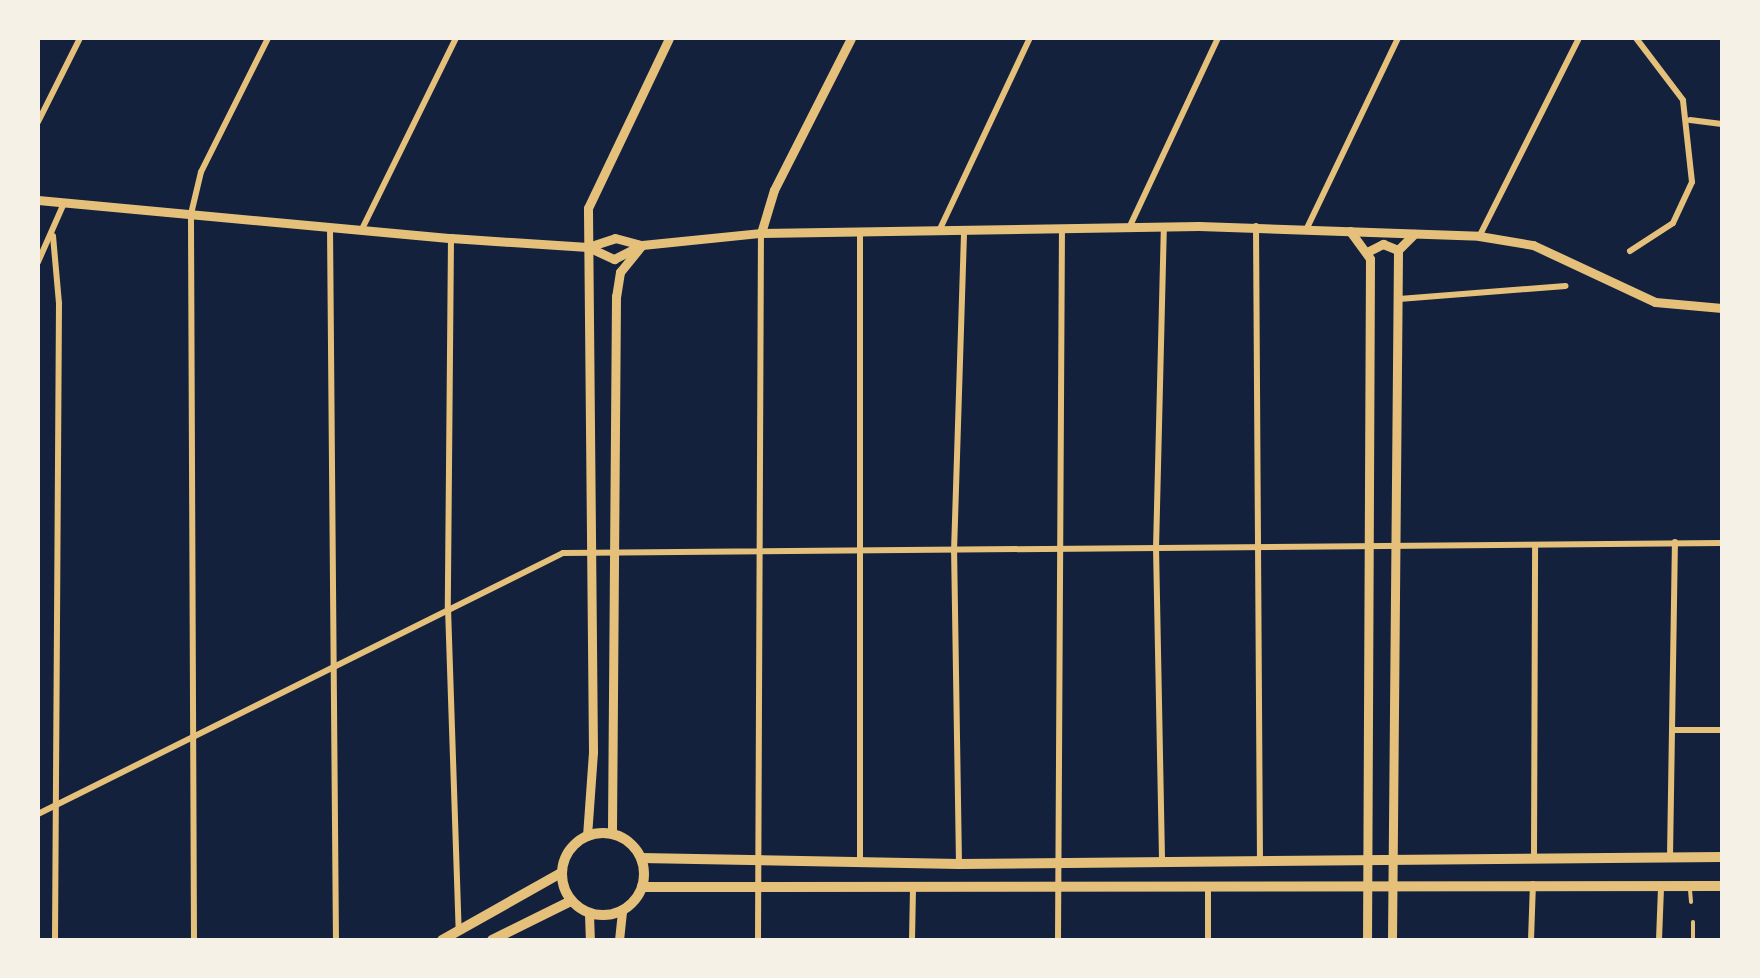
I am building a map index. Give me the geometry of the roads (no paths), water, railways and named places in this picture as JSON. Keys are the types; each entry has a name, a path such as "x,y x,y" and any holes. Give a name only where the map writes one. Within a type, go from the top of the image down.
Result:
{"main road":[{"path":"641,858 642,887 622,911 589,914 571,901 561,873 569,850 587,836 612,834 641,858 758,862 959,864 1367,857 1722,857"},
{"path":"442,940 561,873"},
{"path":"642,887 1208,891 1533,883 1722,886"},
{"path":"492,940 571,901"}],"street":[{"path":"38,122 80,38"},
{"path":"194,940 190,214 200,172 268,38"},
{"path":"362,229 456,38"},
{"path":"587,836 588,247 592,193 669,38"},
{"path":"758,940 761,233 774,190 851,38"},
{"path":"938,233 1030,38"},
{"path":"1128,230 1218,38"},
{"path":"1307,228 1398,38"},
{"path":"1479,236 1579,38"},
{"path":"1630,252 1664,231 1689,195 1690,120 1672,81 1636,38"},
{"path":"1690,120 1722,124"},
{"path":"38,200 588,247 614,259 642,245"},
{"path":"38,262 53,236 64,203"},
{"path":"330,226 329,669 336,940"},
{"path":"588,247 615,238 642,245 761,233 964,234 1256,226 1479,236 1543,249 1654,302 1722,308"},
{"path":"1256,226 1260,858"},
{"path":"1162,859 1156,549 1164,228"},
{"path":"1058,940 1062,231"},
{"path":"1350,231 1369,251 1367,940"},
{"path":"860,232 860,864"},
{"path":"959,864 954,552 964,234"},
{"path":"1392,940 1398,250 1414,234"},
{"path":"53,236 59,303 56,940"},
{"path":"451,238 448,608 459,932"},
{"path":"1369,251 1383,244 1398,250"},
{"path":"612,834 616,296 620,272 642,245"},
{"path":"1399,299 1565,286"},
{"path":"1670,858 1675,542"},
{"path":"38,814 542,558 590,550 954,552 1722,543"},
{"path":"1534,858 1536,546"},
{"path":"1672,730 1722,730"},
{"path":"1531,940 1533,883"},
{"path":"1658,940 1661,886"},
{"path":"912,940 913,889"},
{"path":"1208,891 1208,940"},
{"path":"619,940 622,911"},
{"path":"589,914 590,940"}],"lane":[{"path":"1690,886 1691,902"},
{"path":"1692,922 1694,940"}]}
